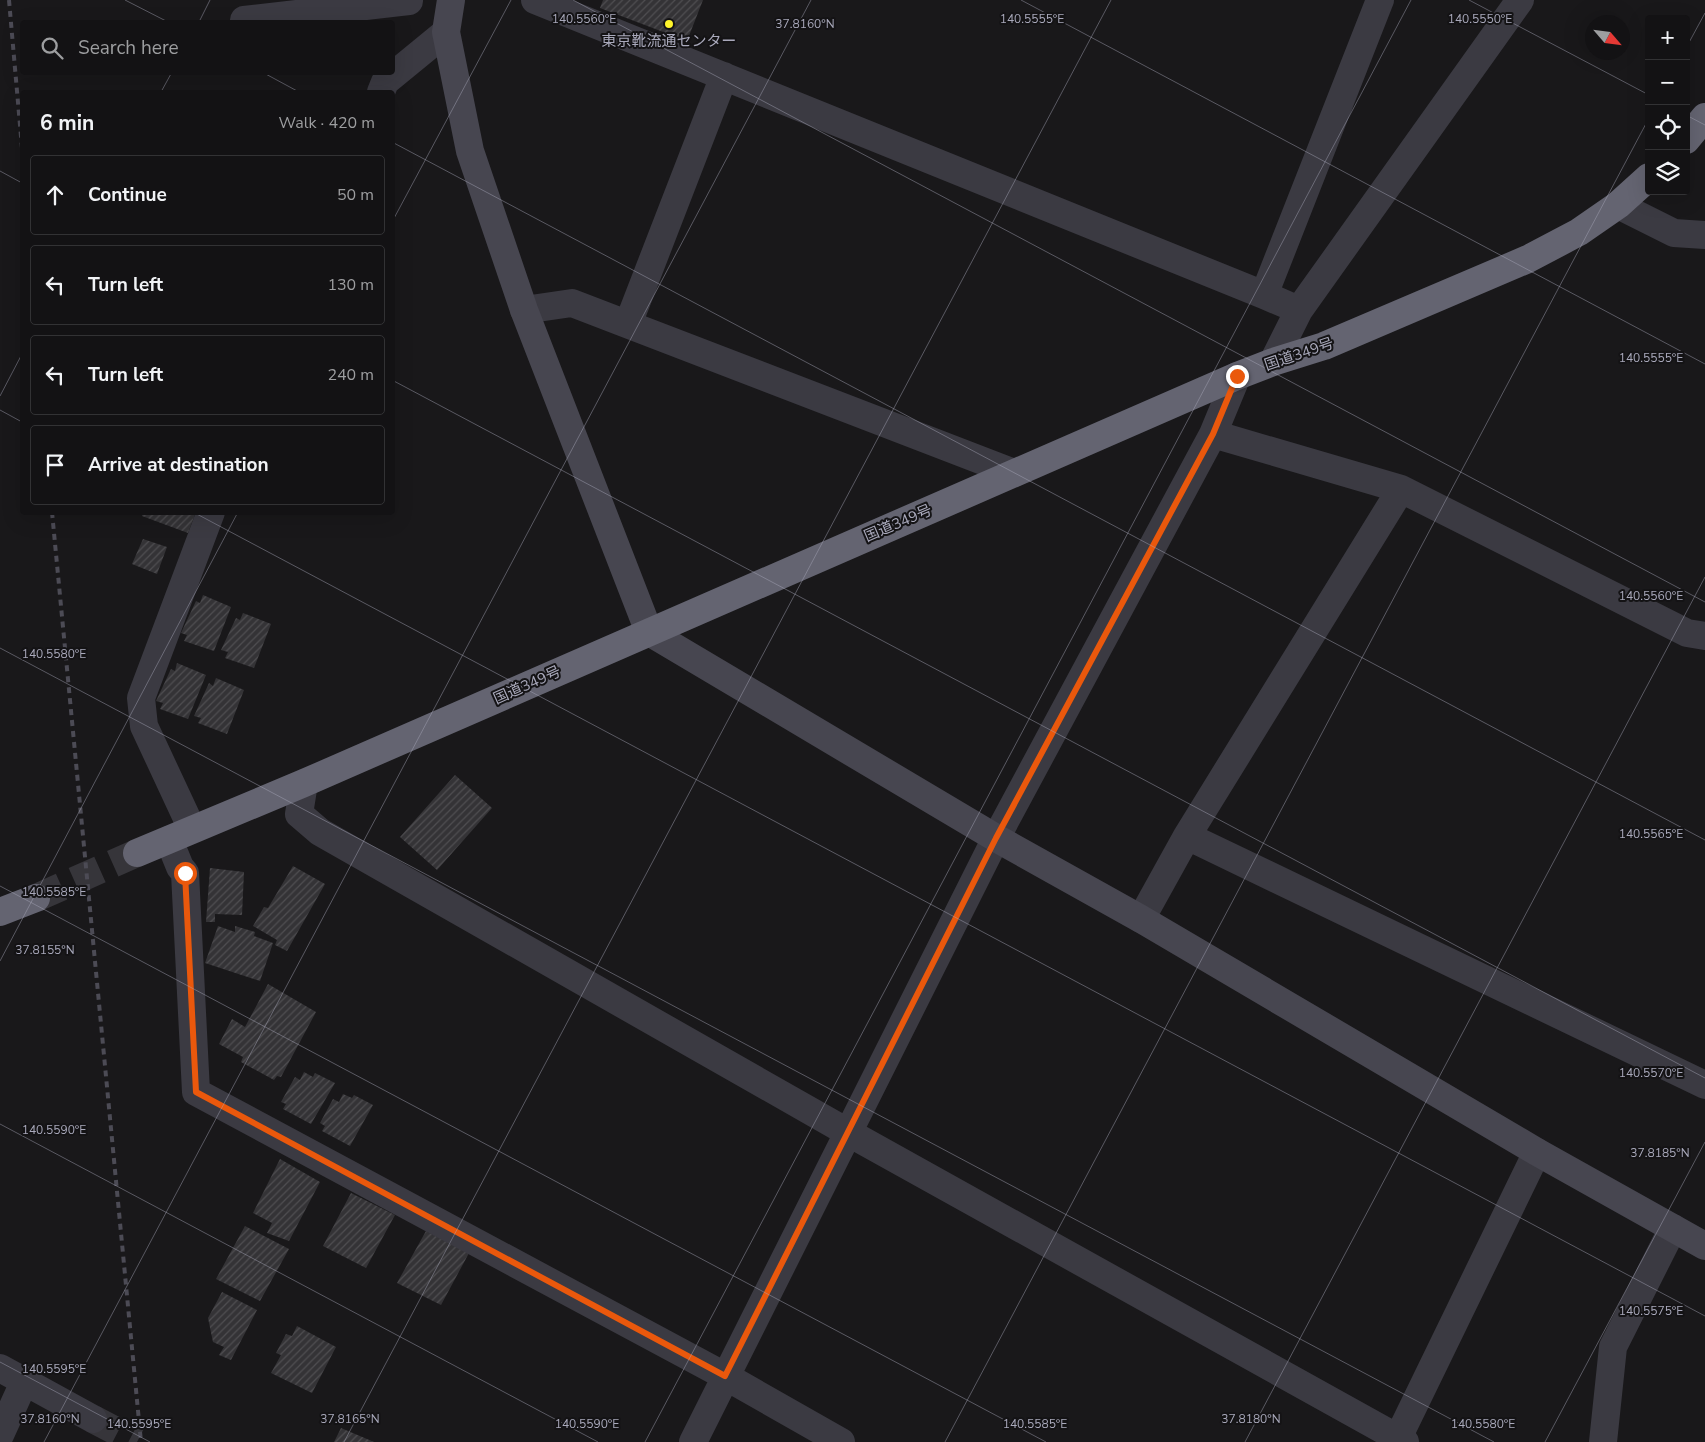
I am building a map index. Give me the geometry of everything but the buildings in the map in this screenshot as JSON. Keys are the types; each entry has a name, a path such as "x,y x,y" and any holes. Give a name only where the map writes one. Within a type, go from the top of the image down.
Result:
{"highway":[{"path":"1690,135 1705,118"},
{"name":"国道349号","path":"137,853 304,783 1237,376 1324,346 1528,259 1578,232 1618,205 1645,181"},
{"path":"0,912 36,898"}],"street":[{"path":"451,0 446,32 470,150 524,310 649,632 996,838 1141,919 1537,1152 1705,1246"},
{"path":"535,0 1264,294 1299,310"},
{"path":"1264,294 1380,0"},
{"path":"1274,362 1299,310 1520,0"},
{"path":"244,20 409,1"},
{"path":"395,74 446,32"},
{"path":"382,90 385,82 394,75"},
{"path":"628,324 724,76"},
{"path":"1618,205 1674,233 1705,235"},
{"path":"524,310 572,303 1014,473"},
{"path":"693,1442 996,838 1213,434 1237,376"},
{"path":"1213,434 1401,489 1687,633 1705,636"},
{"path":"1141,919 1187,836 1401,489"},
{"path":"210,515 141,698 144,726 180,834 180,867 185,873 196,1092 725,1376 841,1442"},
{"path":"304,783 299,814 320,832 1400,1441 1537,1152"},
{"path":"1187,836 1705,1085"},
{"path":"1603,1442 1613,1347 1673,1228"},
{"path":"0,1368 93,1419"},
{"path":"0,1435 25,1380"}],"tunnel":[{"path":"36,898 137,853"},
{"path":"93,1419 137,1442"}],"railway":[{"path":"9,0 20,125"},
{"path":"52,515 141,1442"}],"place":[{"name":"東京靴流通センター","path":"669,24"}],"route":[{"path":"185,873 196,1092 725,1376 996,838 1213,434 1237,376"}]}
